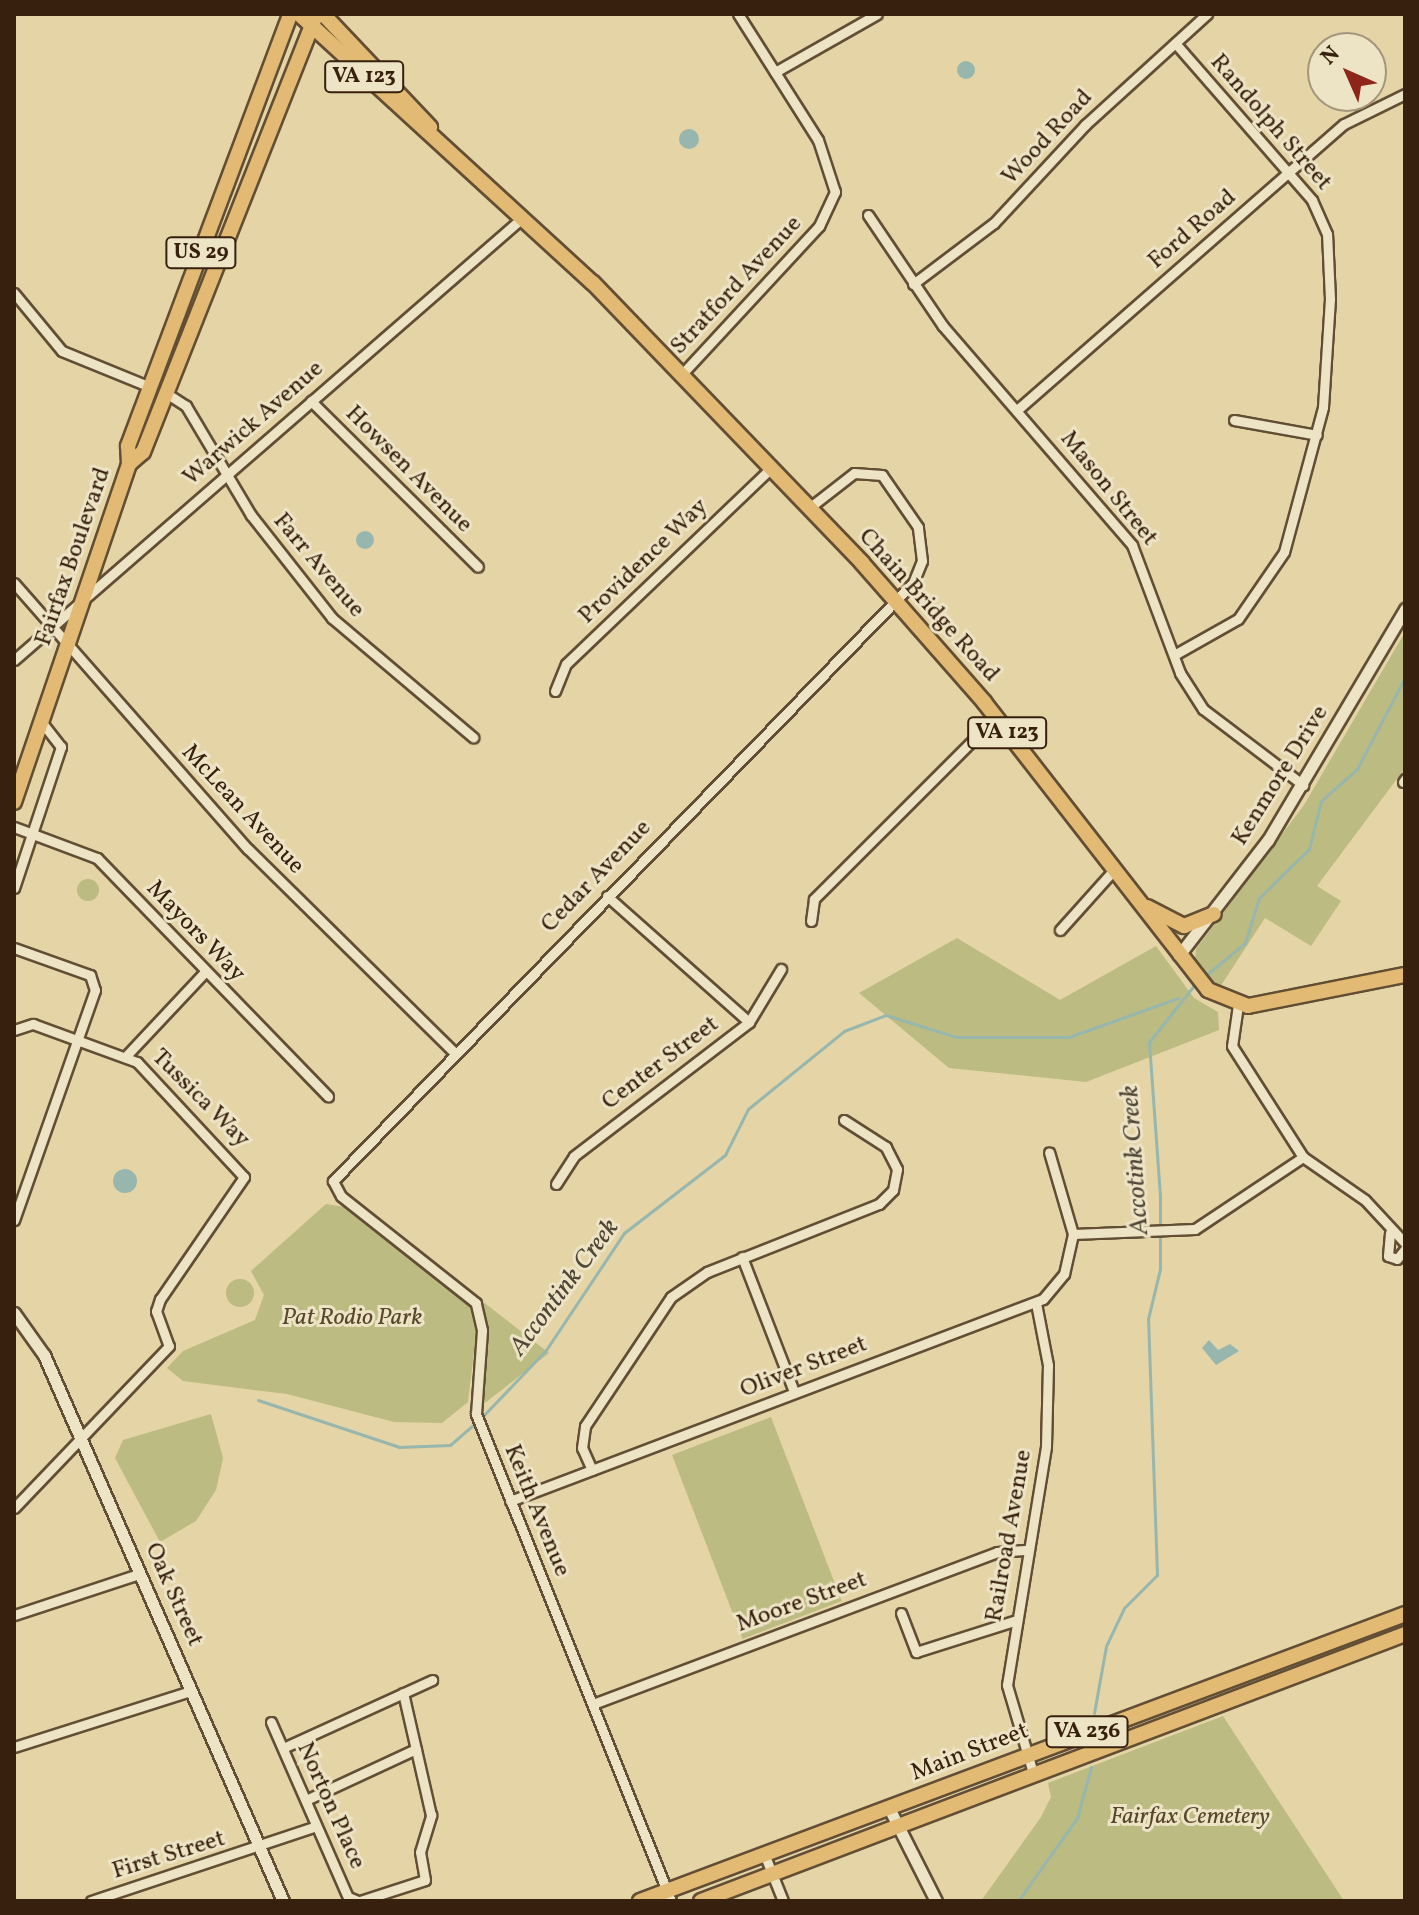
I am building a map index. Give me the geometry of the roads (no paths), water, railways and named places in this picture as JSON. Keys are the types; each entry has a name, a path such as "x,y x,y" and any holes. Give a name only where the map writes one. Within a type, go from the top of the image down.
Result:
{"main road":[{"name":"Fairfax Boulevard","path":"14,802 129,464 128,446 290,14"},
{"name":"Chain Bridge Road","path":"299,14 314,20 682,374 809,508 996,717 1208,990 1238,1005"},
{"name":"Chain Bridge Road","path":"323,14 437,137"},
{"name":"Fairfax Boulevard","path":"129,464 143,452 314,20"},
{"path":"1129,892 1184,926 1214,914"},
{"path":"1238,1005 1405,975"},
{"name":"Main Street","path":"640,1901 670,1896 1027,1755 1405,1614"},
{"name":"Main Street","path":"701,1901 1405,1634"},
{"path":"1326,1642 1333,1661"}],"street":[{"name":"Stratford Avenue","path":"682,374 819,226 833,200 830,162 738,14"},
{"path":"775,72 877,14"},
{"name":"Wood Road","path":"913,284 994,223 1207,14"},
{"name":"Randolph Street","path":"1174,655 1228,627 1265,585 1297,521 1317,435 1329,347 1328,244 1312,200 1175,43"},
{"name":"Ford Road","path":"1017,410 1358,114 1405,94"},
{"name":"Mason Street","path":"868,215 913,284 1132,545 1174,655 1216,723 1303,785"},
{"name":"Warwick Avenue","path":"14,660 521,219"},
{"path":"14,293 62,351 150,387"},
{"name":"Farr Avenue","path":"166,393 186,406 225,477 332,618 473,737"},
{"name":"Howsen Avenue","path":"311,401 478,567"},
{"path":"1234,420 1317,435"},
{"name":"Providence Way","path":"555,691 566,664 771,468"},
{"name":"Cedar Avenue","path":"334,1184 337,1172 895,601 922,561 913,513 885,478 860,470 809,508"},
{"name":"McLean Avenue","path":"14,583 248,849 454,1052"},
{"name":"Kenmore Drive","path":"1183,961 1303,785 1405,609"},
{"path":"811,921 814,899 996,717"},
{"path":"14,888 61,747 41,721"},
{"name":"Mayors Way","path":"14,827 31,836 97,858 204,973 328,1096"},
{"path":"1060,930 1113,871"},
{"path":"607,896 749,1022"},
{"path":"14,948 90,975 95,990 14,1220"},
{"name":"Center Street","path":"556,1184 574,1156 749,1022 781,969"},
{"path":"126,1056 204,973"},
{"path":"1238,1005 1230,1028 1235,1054 1266,1090 1303,1157 1365,1200 1390,1233 1405,1246 1397,1259 1388,1256 1390,1233"},
{"name":"Tussica Way","path":"14,1030 33,1024 126,1056 244,1177 160,1299 156,1311 170,1342 163,1355 80,1439"},
{"path":"592,1470 582,1432 649,1320 693,1280 742,1257 879,1204 893,1190 897,1169 886,1147 844,1120"},
{"path":"1049,1152 1073,1234 1176,1232 1214,1220 1303,1157"},
{"name":"Keith Avenue","path":"334,1184 476,1303 482,1330 474,1407 670,1896"},
{"name":"Oliver Street","path":"510,1501 1036,1303 1064,1274 1073,1234"},
{"path":"742,1257 794,1392"},
{"name":"Railroad Avenue","path":"1033,1773 1007,1685 1014,1621 1048,1421 1036,1303"},
{"name":"Oak Street","path":"14,1313 33,1332 283,1901"},
{"path":"14,1508 80,1439"},
{"name":"Moore Street","path":"593,1704 997,1552 1028,1550"},
{"path":"14,1615 139,1574"},
{"path":"901,1613 916,1652 1014,1621"},
{"path":"283,1748 432,1680"},
{"path":"14,1747 191,1691"},
{"name":"Norton Place","path":"271,1722 348,1897 359,1901 425,1880 420,1852 431,1815 403,1693"},
{"path":"306,1800 416,1749"},
{"path":"889,1808 936,1901"},
{"name":"First Street","path":"91,1901 260,1849 316,1826"},
{"path":"765,1856 783,1901"}],"water":[{"path":"966,61 975,70 966,79 957,70"},
{"path":"689,129 696,132 699,139 696,146 689,149 682,146 679,139 682,132"},
{"path":"365,531 374,540 365,549 356,540"},
{"path":"125,1169 133,1173 137,1181 133,1189 125,1193 117,1189 113,1181 117,1173"},
{"path":"1209,1340 1218,1350 1230,1344 1239,1351 1216,1365 1202,1348"}],"waterway":[{"name":"Accotink Creek","path":"1205,976 1245,943 1259,898 1309,849 1321,801 1357,769 1405,677"},
{"name":"Accotink Creek","path":"1094,1713 1106,1646 1124,1608 1157,1575 1148,1319 1160,1269 1160,1196 1149,1042 1196,983"},
{"name":"Accontink Creek","path":"482,1417 546,1350 624,1233 725,1155 748,1109 844,1031 886,1015 956,1037 1069,1037 1178,998"},
{"name":"Accontink Creek","path":"258,1400 399,1447 450,1445 473,1425"},
{"name":"Accotink Creek","path":"1018,1901 1077,1818 1091,1767"}],"park label":[{"name":"Pat Rodio Park","path":"352,1319"},
{"name":"Fairfax Cemetery","path":"1190,1818"}]}
